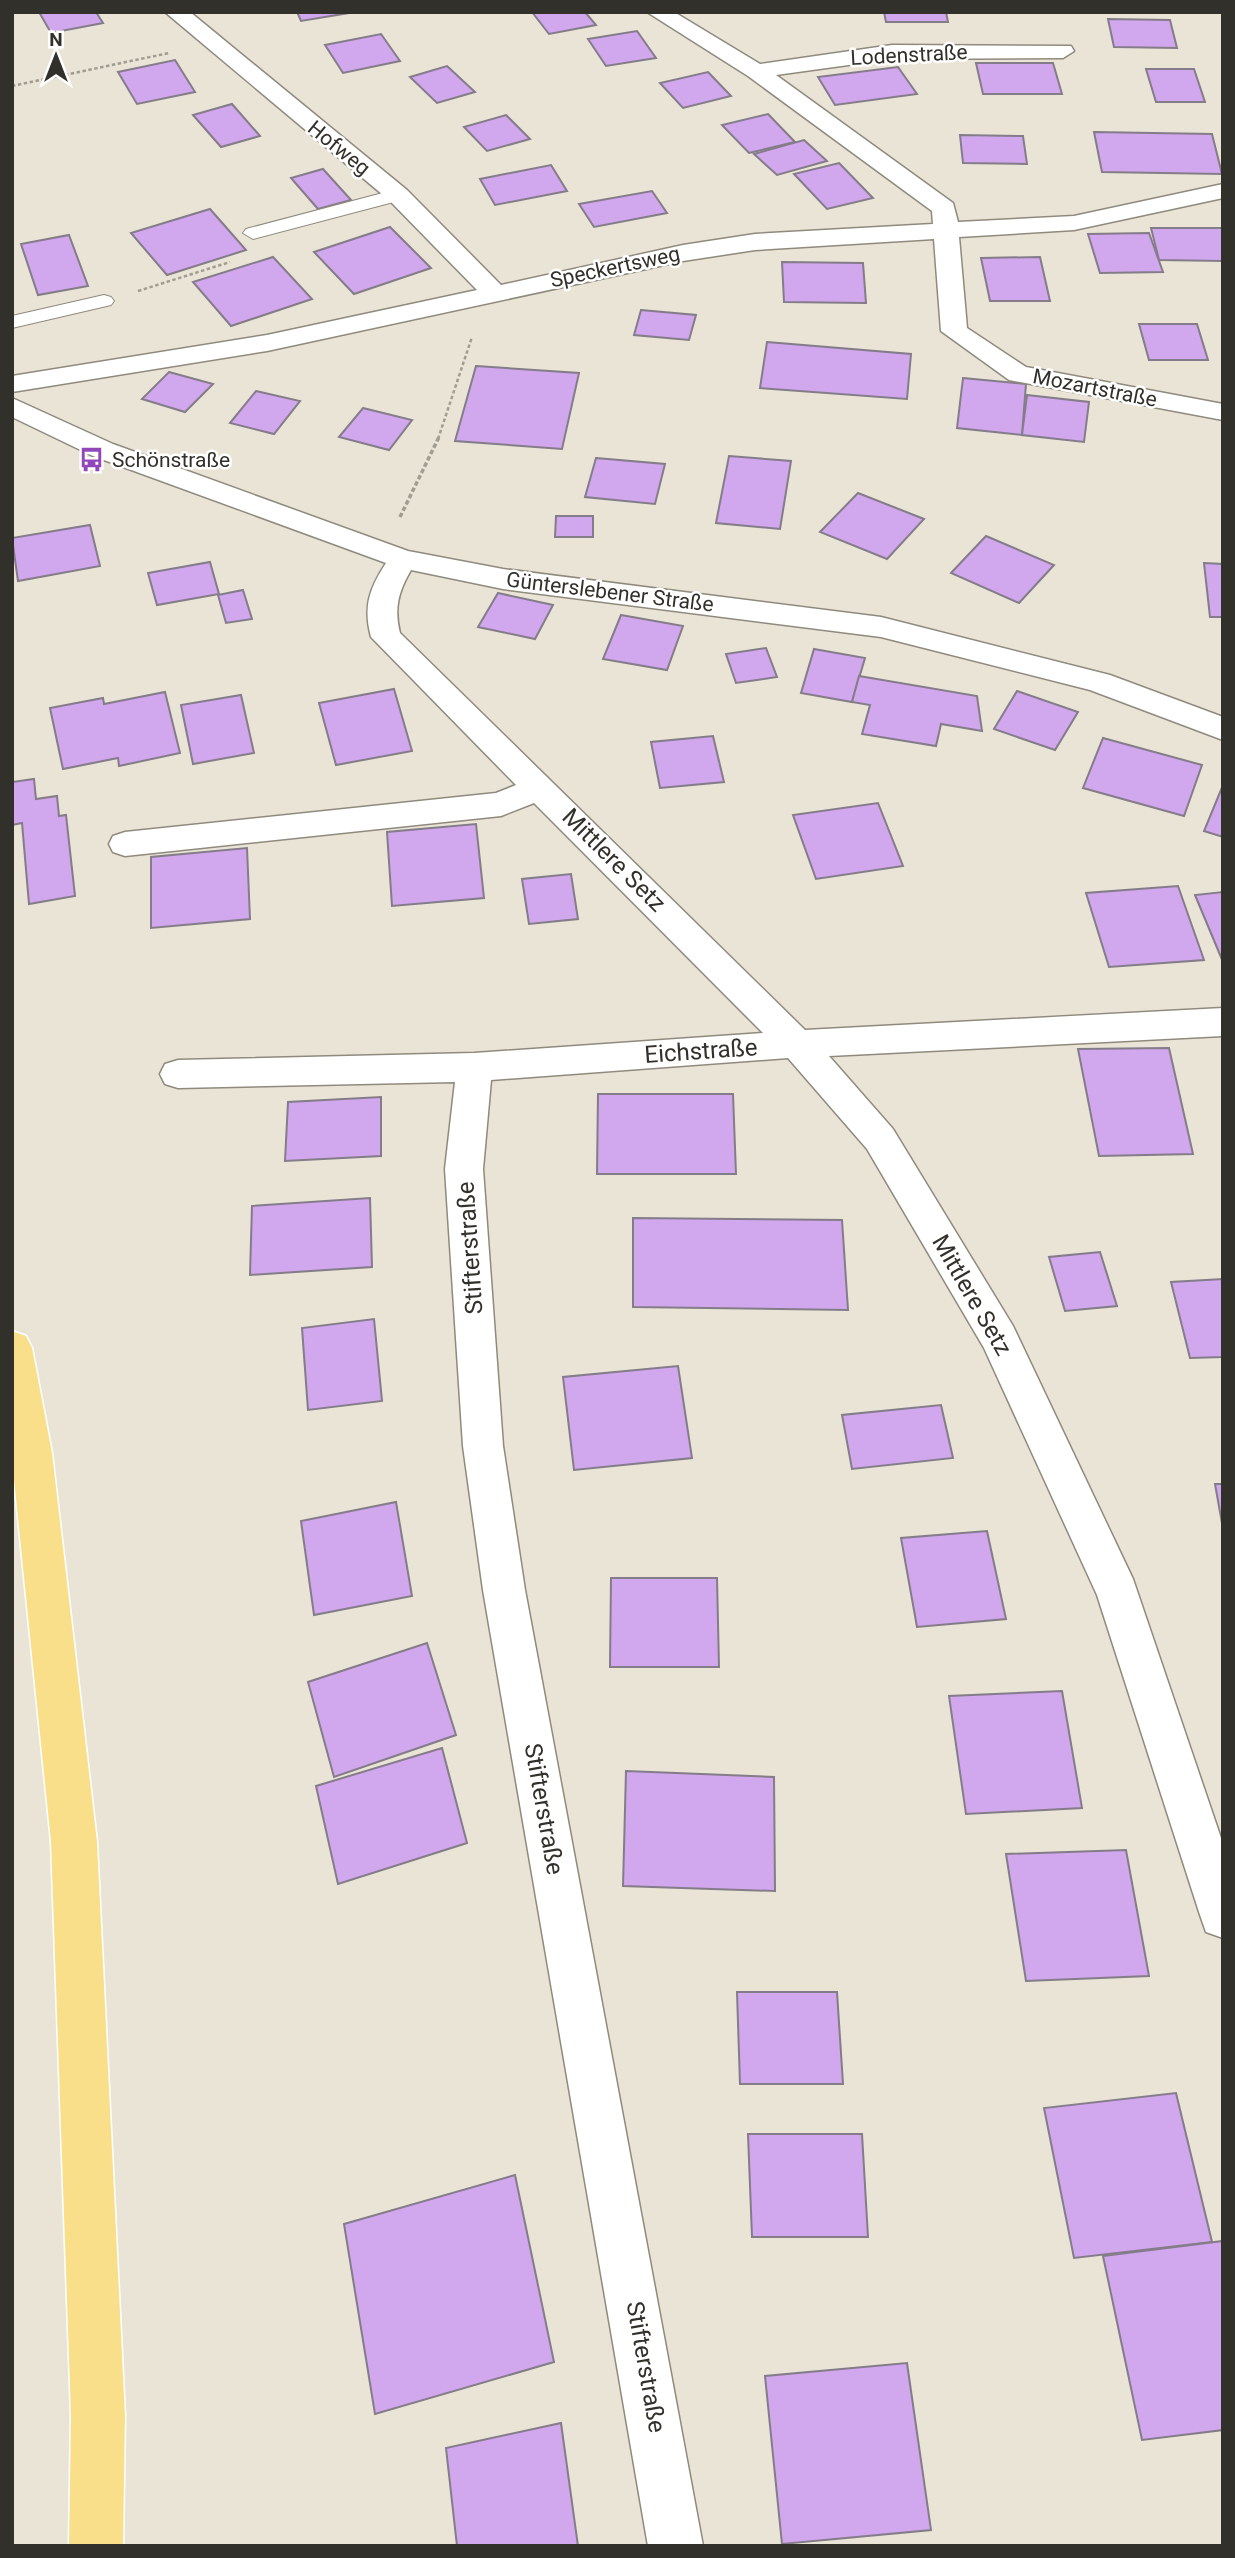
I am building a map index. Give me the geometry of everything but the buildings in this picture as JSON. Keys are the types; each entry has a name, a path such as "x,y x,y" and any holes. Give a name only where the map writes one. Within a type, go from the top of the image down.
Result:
{"main road":[{"path":"12,1348 32,1452 74,1842 97,2416 96,2546"}],"street":[{"name":"Hofweg","path":"176,12 211,45 398,195 494,292"},
{"path":"658,12 756,71 944,208 947,230"},
{"name":"Lodenstraße","path":"756,71 892,52 1063,51"},
{"name":"Speckertsweg","path":"12,384 267,343 683,253 755,242 1074,223 1223,191"},
{"name":"Mozartstraße","path":"947,230 954,331 1018,374 1223,412"},
{"name":"Günterslebener Straße","path":"12,406 103,450 261,510 403,559 503,579 881,627 1099,682 1223,729"},
{"name":"Mittlere Setz","path":"403,559 383,591 379,612 386,637 541,787 797,1044 880,1139 999,1338 1118,1593 1223,1915"},
{"name":"Mittlere Setz","path":"125,844 501,804 541,787"},
{"name":"Eichstraße","path":"178,1074 474,1067 797,1044 1223,1022"},
{"name":"Stifterstraße","path":"474,1067 464,1169 483,1446 504,1590 676,2546"}],"lane":[{"path":"253,233 398,195"},
{"path":"12,323 104,301"}],"path":[{"path":"12,86 211,45"},
{"path":"104,301 268,250 253,233"},
{"path":"403,559 392,533 436,446 474,332"}],"place":[{"name":"Schönstraße","path":"92,460"}]}
